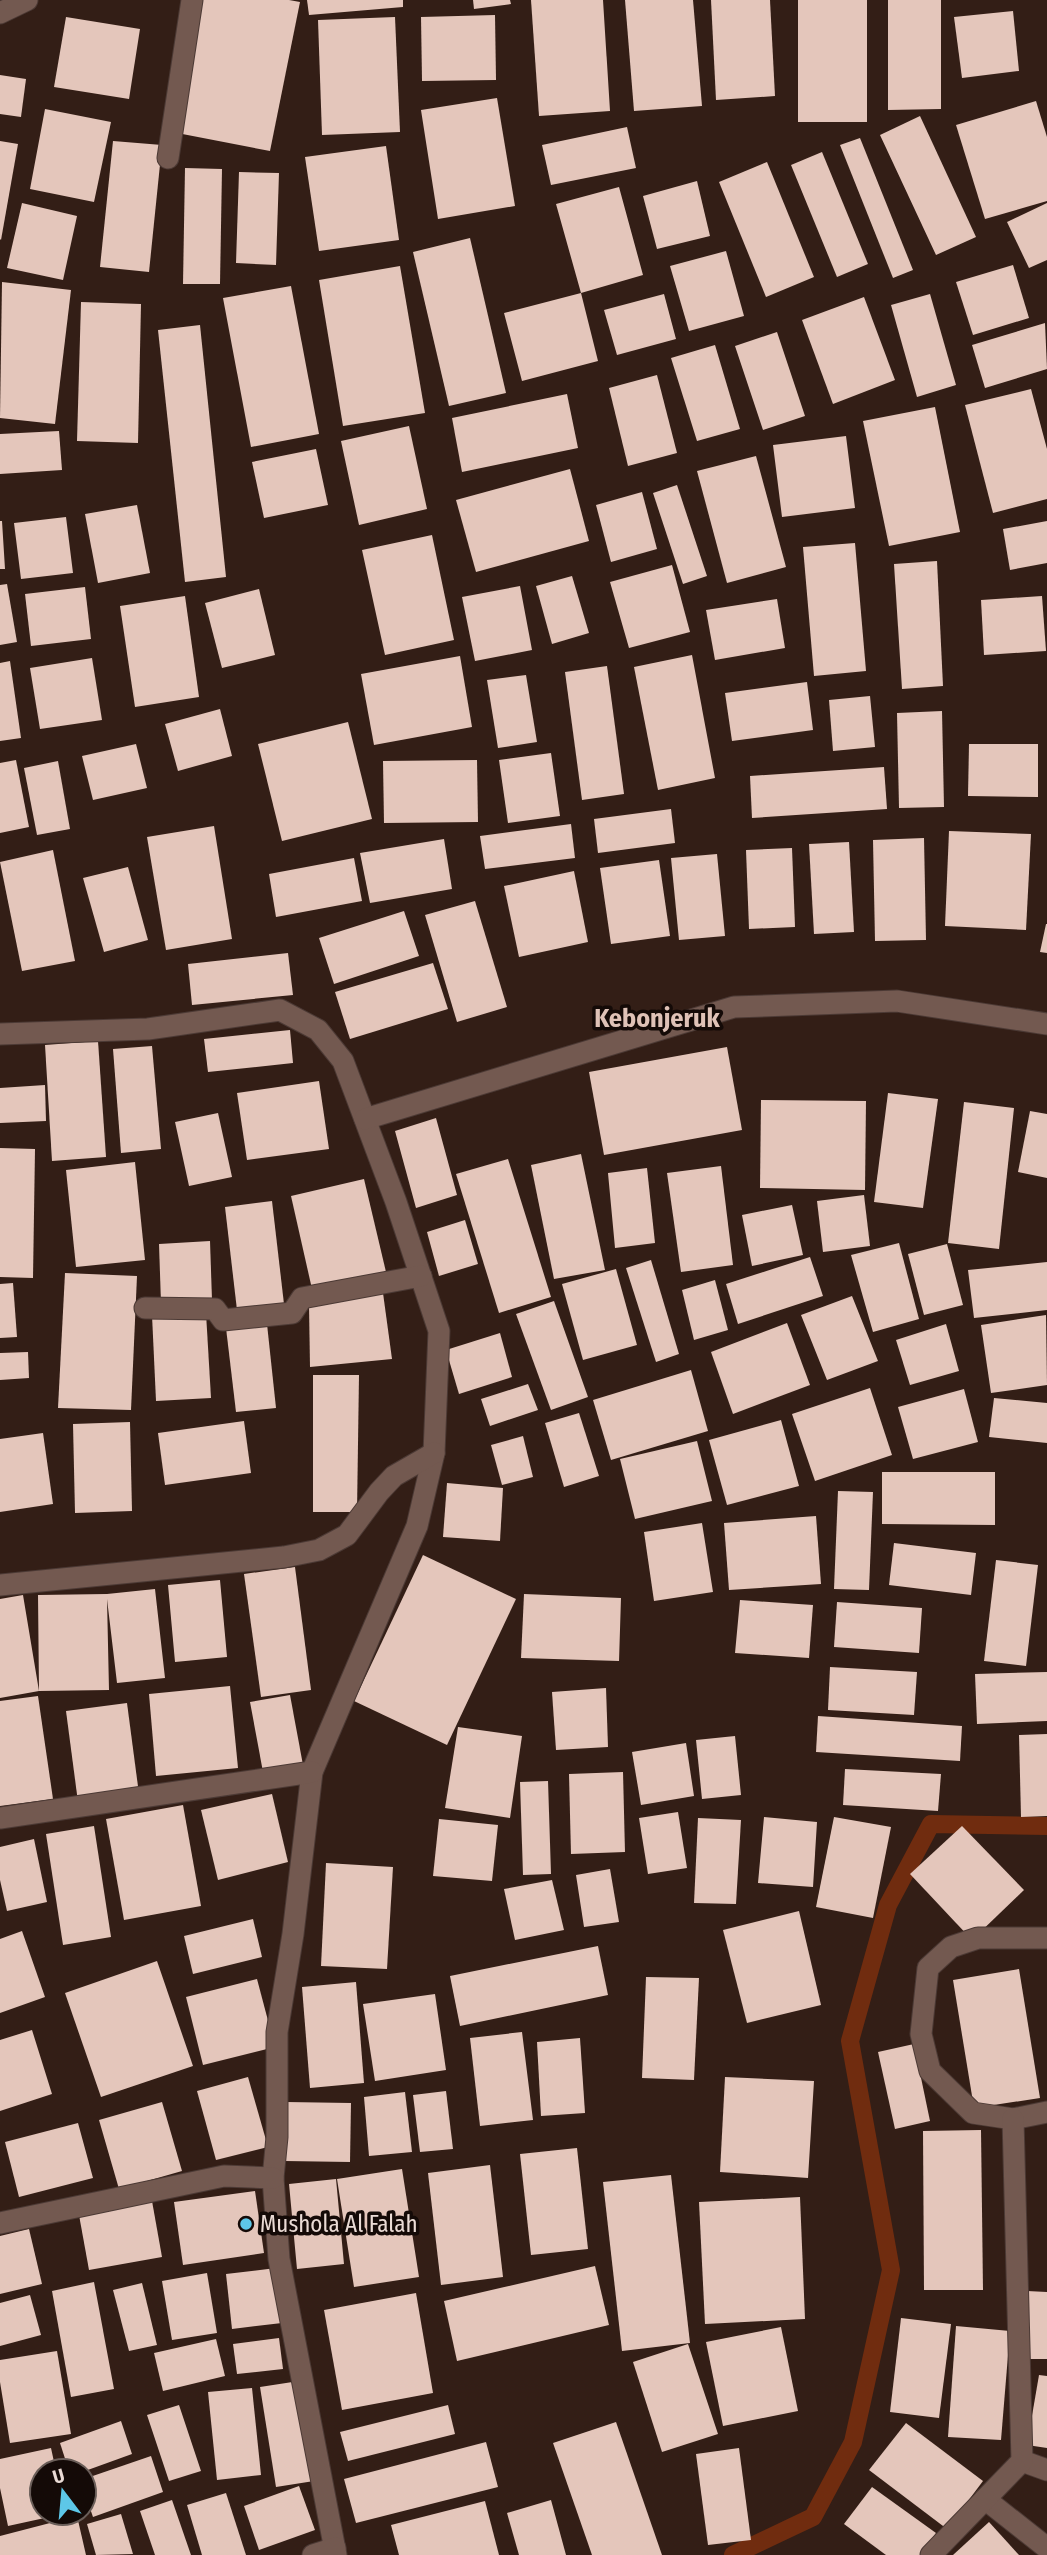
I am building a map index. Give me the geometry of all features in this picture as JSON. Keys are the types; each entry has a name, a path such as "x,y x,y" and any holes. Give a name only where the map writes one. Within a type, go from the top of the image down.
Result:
{"street":[{"path":"1,10 27,0"},
{"path":"168,158 192,0"},
{"path":"365,1119 734,1007 897,1001 1047,1024"},
{"path":"0,1034 148,1029 280,1010 318,1030 343,1061 439,1331 434,1453 417,1526 312,1772 293,1934 277,2032 277,2137 273,2178 279,2259 336,2552 313,2555"},
{"path":"145,1308 215,1309 223,1321 292,1312 302,1298 421,1276"},
{"path":"0,1585 284,1557 319,1550 347,1535 394,1476 434,1453"},
{"path":"0,1818 312,1772"},
{"path":"1047,1938 978,1938 951,1947 928,1968 921,2034 930,2071 973,2113 1013,2119 1047,2112"},
{"path":"931,2555 1022,2461 1013,2119"},
{"path":"0,2223 224,2176 273,2178"},
{"path":"1022,2461 1047,2470"},
{"path":"985,2499 1047,2548"}],"building":[{"path":"199,0 300,2 270,151 172,132"},
{"path":"307,0 403,0 403,7 309,15"},
{"path":"473,0 510,0 511,4 474,9"},
{"path":"531,0 603,0 610,111 539,116"},
{"path":"625,0 693,0 702,106 634,111"},
{"path":"711,0 770,0 775,96 716,100"},
{"path":"798,0 867,0 867,122 798,122"},
{"path":"888,0 941,0 941,109 888,110"},
{"path":"1013,11 1019,71 962,78 954,17"},
{"path":"495,15 496,80 422,81 421,17"},
{"path":"66,17 140,29 129,99 54,87"},
{"path":"395,17 400,132 322,135 318,20"},
{"path":"0,75 26,79 21,117 0,114"},
{"path":"497,98 515,206 438,219 421,110"},
{"path":"1036,101 1047,137 1047,201 985,219 956,125"},
{"path":"45,109 111,122 94,202 30,189"},
{"path":"920,116 976,237 936,255 880,135"},
{"path":"627,127 636,168 551,185 542,145"},
{"path":"860,138 913,270 893,278 840,145"},
{"path":"0,141 18,144 1,240 0,239"},
{"path":"113,141 162,145 149,272 100,267"},
{"path":"386,146 399,240 319,251 305,157"},
{"path":"822,152 868,264 837,277 791,165"},
{"path":"767,162 814,277 766,297 719,182"},
{"path":"185,168 222,169 220,284 183,284"},
{"path":"239,172 279,173 276,265 236,263"},
{"path":"697,181 710,236 657,249 643,196"},
{"path":"619,187 643,275 581,293 556,204"},
{"path":"22,203 77,216 63,280 7,268"},
{"path":"1047,203 1047,260 1029,268 1007,222"},
{"path":"470,238 506,393 449,406 413,252"},
{"path":"726,251 744,316 689,331 670,266"},
{"path":"1013,265 1029,318 973,335 956,282"},
{"path":"400,266 425,413 343,426 319,280"},
{"path":"2,282 71,290 55,424 0,418"},
{"path":"291,286 319,434 251,447 223,298"},
{"path":"581,293 598,361 522,381 504,313"},
{"path":"664,294 676,339 617,355 604,310"},
{"path":"930,294 956,385 917,397 891,305"},
{"path":"864,297 895,380 833,404 802,320"},
{"path":"81,302 141,304 138,443 77,441"},
{"path":"1045,323 1047,369 985,388 972,345"},
{"path":"200,325 226,577 185,582 158,330"},
{"path":"777,332 805,416 763,430 735,346"},
{"path":"715,345 740,429 697,441 671,358"},
{"path":"657,375 677,453 628,466 609,388"},
{"path":"1031,389 1047,449 1047,499 993,513 965,405"},
{"path":"567,394 578,448 462,472 452,418"},
{"path":"935,407 960,532 889,546 863,421"},
{"path":"409,426 427,509 359,525 341,441"},
{"path":"59,431 62,470 0,474 0,434"},
{"path":"846,436 855,508 782,517 773,445"},
{"path":"316,449 328,505 264,518 252,462"},
{"path":"756,456 786,567 727,583 697,471"},
{"path":"570,469 589,541 476,572 456,500"},
{"path":"677,485 707,576 683,584 653,493"},
{"path":"642,492 657,549 611,562 596,505"},
{"path":"137,505 150,573 98,583 85,514"},
{"path":"66,517 73,573 21,579 14,523"},
{"path":"2,521 5,569 0,569"},
{"path":"1047,521 1047,563 1010,570 1003,529"},
{"path":"432,535 454,640 385,655 362,550"},
{"path":"855,543 866,671 814,676 803,547"},
{"path":"937,561 943,686 902,689 894,564"},
{"path":"672,565 690,632 629,648 610,582"},
{"path":"572,576 589,633 552,644 536,586"},
{"path":"7,584 17,642 0,645 0,585"},
{"path":"520,586 532,650 475,661 462,597"},
{"path":"85,587 91,639 31,646 25,594"},
{"path":"259,589 275,655 222,668 205,603"},
{"path":"185,596 199,697 135,707 120,606"},
{"path":"1042,596 1046,651 984,655 981,600"},
{"path":"777,599 785,648 715,660 706,610"},
{"path":"692,655 715,778 658,790 634,667"},
{"path":"460,656 472,727 374,745 361,674"},
{"path":"92,658 102,720 40,729 30,668"},
{"path":"10,661 21,738 0,741 0,663"},
{"path":"607,666 624,794 582,800 565,672"},
{"path":"526,675 537,742 498,748 487,680"},
{"path":"807,682 813,730 732,741 725,693"},
{"path":"870,696 875,747 833,751 829,700"},
{"path":"220,709 232,756 178,771 165,724"},
{"path":"942,711 944,807 899,808 897,713"},
{"path":"348,722 372,819 282,841 258,744"},
{"path":"136,744 147,788 93,800 82,756"},
{"path":"969,744 1038,744 1038,797 968,796"},
{"path":"551,753 560,816 508,823 499,760"},
{"path":"16,760 29,827 0,833 0,763"},
{"path":"477,760 478,822 384,823 383,761"},
{"path":"58,761 70,829 37,835 24,768"},
{"path":"884,767 887,809 752,818 750,776"},
{"path":"671,809 675,843 598,853 594,819"},
{"path":"571,824 575,858 485,869 480,836"},
{"path":"214,826 232,939 166,950 147,837"},
{"path":"949,831 1031,834 1026,930 945,926"},
{"path":"924,838 926,940 875,941 873,840"},
{"path":"444,839 452,889 370,903 360,853"},
{"path":"849,842 854,932 814,934 809,844"},
{"path":"792,848 795,927 749,929 746,850"},
{"path":"53,850 75,961 22,971 0,862"},
{"path":"717,854 725,936 679,940 671,858"},
{"path":"354,858 362,901 276,917 269,874"},
{"path":"659,860 670,936 611,944 600,868"},
{"path":"128,867 148,940 104,952 83,878"},
{"path":"574,871 588,942 519,957 504,886"},
{"path":"475,901 507,1007 457,1022 425,915"},
{"path":"404,911 419,956 334,984 319,938"},
{"path":"1047,924 1047,953 1040,952"},
{"path":"288,953 293,995 192,1005 188,964"},
{"path":"433,963 448,1009 350,1039 335,992"},
{"path":"290,1030 293,1063 208,1072 204,1039"},
{"path":"98,1041 106,1157 52,1161 45,1045"},
{"path":"152,1046 161,1149 121,1153 113,1049"},
{"path":"727,1047 742,1130 604,1155 589,1072"},
{"path":"319,1081 329,1149 247,1160 237,1093"},
{"path":"45,1085 46,1121 0,1123 0,1088"},
{"path":"888,1093 938,1099 923,1208 874,1202"},
{"path":"761,1100 866,1101 865,1190 760,1188"},
{"path":"964,1102 1014,1108 999,1249 948,1243"},
{"path":"1030,1111 1047,1114 1047,1178 1018,1172"},
{"path":"218,1113 232,1177 189,1186 175,1122"},
{"path":"436,1118 457,1195 416,1208 395,1131"},
{"path":"0,1148 35,1149 33,1278 0,1277"},
{"path":"581,1154 605,1270 554,1279 531,1165"},
{"path":"508,1159 551,1297 499,1313 456,1174"},
{"path":"135,1162 145,1260 76,1267 66,1170"},
{"path":"721,1166 733,1265 681,1272 667,1173"},
{"path":"647,1168 655,1243 615,1248 608,1173"},
{"path":"364,1179 386,1272 312,1289 291,1196"},
{"path":"864,1195 870,1246 823,1252 817,1201"},
{"path":"272,1201 284,1304 237,1310 225,1207"},
{"path":"792,1205 803,1255 752,1266 742,1215"},
{"path":"465,1220 478,1264 439,1276 427,1232"},
{"path":"210,1241 212,1300 161,1303 159,1244"},
{"path":"899,1243 919,1319 873,1332 851,1255"},
{"path":"947,1244 963,1305 924,1315 908,1254"},
{"path":"810,1257 823,1296 738,1324 726,1284"},
{"path":"651,1260 679,1354 656,1362 626,1268"},
{"path":"1047,1262 1047,1310 974,1318 968,1270"},
{"path":"616,1269 637,1345 583,1360 562,1284"},
{"path":"65,1273 137,1276 131,1410 58,1408"},
{"path":"715,1280 728,1330 694,1340 682,1290"},
{"path":"13,1283 17,1337 0,1338 0,1284"},
{"path":"383,1293 392,1359 310,1367 309,1305"},
{"path":"852,1296 878,1361 827,1380 801,1315"},
{"path":"554,1301 588,1397 551,1410 516,1314"},
{"path":"206,1313 211,1398 156,1401 152,1315"},
{"path":"1046,1315 1047,1385 991,1393 981,1325"},
{"path":"787,1323 810,1385 733,1414 711,1352"},
{"path":"267,1324 276,1408 236,1412 226,1328"},
{"path":"946,1324 959,1371 910,1385 896,1340"},
{"path":"500,1333 512,1377 459,1394 446,1350"},
{"path":"28,1352 29,1378 0,1380 0,1353"},
{"path":"691,1370 708,1431 611,1460 593,1400"},
{"path":"313,1375 359,1375 357,1512 313,1512"},
{"path":"528,1384 538,1410 490,1426 481,1399"},
{"path":"870,1388 892,1455 815,1481 792,1414"},
{"path":"964,1389 978,1442 913,1459 898,1407"},
{"path":"994,1398 1047,1403 1047,1443 989,1437"},
{"path":"579,1413 599,1476 564,1487 545,1423"},
{"path":"781,1420 799,1486 727,1505 709,1440"},
{"path":"244,1421 251,1473 165,1485 158,1433"},
{"path":"130,1422 132,1511 75,1513 73,1424"},
{"path":"43,1433 53,1504 0,1512 0,1439"},
{"path":"523,1436 533,1477 502,1485 491,1445"},
{"path":"697,1441 712,1501 635,1519 620,1459"},
{"path":"882,1472 995,1472 995,1525 882,1524"},
{"path":"447,1483 503,1488 500,1541 443,1537"},
{"path":"838,1491 873,1492 869,1590 834,1589"},
{"path":"816,1516 821,1584 729,1590 724,1523"},
{"path":"702,1523 713,1592 654,1601 644,1532"},
{"path":"894,1543 976,1553 971,1595 889,1585"},
{"path":"423,1555 516,1599 447,1745 354,1701"},
{"path":"996,1560 1038,1565 1026,1666 984,1661"},
{"path":"295,1567 311,1690 261,1697 244,1574"},
{"path":"220,1580 227,1657 175,1662 168,1585"},
{"path":"155,1589 165,1678 117,1683 107,1599 109,1690 39,1691 38,1595 107,1594"},
{"path":"524,1594 621,1598 619,1661 521,1658"},
{"path":"23,1595 39,1691 0,1698 0,1599"},
{"path":"740,1600 813,1605 809,1658 735,1653"},
{"path":"837,1602 922,1608 919,1653 834,1647"},
{"path":"830,1667 917,1672 914,1715 828,1710"},
{"path":"1047,1672 1047,1721 977,1724 975,1674"},
{"path":"230,1686 238,1768 156,1776 149,1694"},
{"path":"606,1688 608,1747 556,1750 552,1692"},
{"path":"290,1695 303,1765 263,1772 250,1702"},
{"path":"38,1696 53,1799 0,1806 0,1701"},
{"path":"127,1703 139,1794 78,1802 66,1711"},
{"path":"818,1716 962,1726 960,1761 816,1752"},
{"path":"458,1727 522,1736 510,1818 445,1808"},
{"path":"1047,1734 1047,1816 1021,1817 1019,1735"},
{"path":"735,1736 741,1795 702,1799 696,1740"},
{"path":"686,1743 694,1796 641,1805 632,1752"},
{"path":"845,1769 941,1774 938,1811 843,1805"},
{"path":"623,1772 625,1852 571,1854 569,1774"},
{"path":"548,1781 551,1874 523,1875 520,1782"},
{"path":"272,1794 288,1862 218,1880 201,1810"},
{"path":"183,1805 201,1906 124,1920 106,1819"},
{"path":"678,1812 687,1868 648,1874 639,1818"},
{"path":"764,1817 817,1822 813,1887 758,1883"},
{"path":"834,1817 891,1827 873,1918 816,1907"},
{"path":"698,1818 741,1820 736,1904 694,1903"},
{"path":"439,1819 498,1825 492,1881 433,1876"},
{"path":"94,1826 111,1937 63,1945 46,1834"},
{"path":"962,1826 1024,1890 972,1940 910,1874"},
{"path":"34,1839 47,1902 7,1911 0,1880 0,1847"},
{"path":"326,1863 393,1867 387,1969 321,1966"},
{"path":"610,1869 619,1922 584,1927 576,1875"},
{"path":"552,1880 564,1930 515,1940 504,1889"},
{"path":"799,1911 821,2005 747,2023 723,1930"},
{"path":"253,1919 262,1957 193,1974 184,1936"},
{"path":"22,1931 45,1997 0,2013 0,1939"},
{"path":"598,1946 608,1995 460,2026 450,1976"},
{"path":"157,1961 193,2066 101,2097 65,1993"},
{"path":"1019,1969 1040,2098 974,2108 953,1980"},
{"path":"646,1977 699,1978 694,2080 642,2078"},
{"path":"257,1979 275,2047 203,2065 186,1997"},
{"path":"356,1982 364,2083 310,2088 302,1987"},
{"path":"435,1994 446,2070 375,2081 363,2004"},
{"path":"32,2030 52,2094 0,2111 0,2040"},
{"path":"522,2032 533,2120 480,2126 470,2038"},
{"path":"580,2038 585,2113 541,2116 537,2042"},
{"path":"914,2044 930,2121 895,2129 878,2052"},
{"path":"248,2077 268,2147 216,2160 197,2091"},
{"path":"725,2077 814,2081 808,2178 720,2172"},
{"path":"446,2091 453,2149 420,2152 413,2095"},
{"path":"405,2092 412,2152 369,2156 364,2097"},
{"path":"162,2102 182,2171 119,2189 99,2120"},
{"path":"286,2102 351,2103 350,2162 285,2161"},
{"path":"78,2123 93,2178 19,2197 5,2142"},
{"path":"981,2130 983,2290 924,2290 923,2131"},
{"path":"577,2148 588,2249 531,2255 520,2154"},
{"path":"490,2165 503,2277 441,2285 428,2173"},
{"path":"402,2169 419,2277 354,2287 337,2179"},
{"path":"671,2175 690,2343 622,2351 603,2182"},
{"path":"336,2179 344,2264 297,2269 289,2184"},
{"path":"255,2191 264,2253 183,2265 174,2202"},
{"path":"800,2197 805,2319 705,2324 699,2202"},
{"path":"152,2201 162,2257 89,2270 79,2215"},
{"path":"29,2229 42,2284 0,2294 0,2236"},
{"path":"595,2266 609,2325 457,2361 444,2301"},
{"path":"276,2268 282,2323 232,2329 226,2274"},
{"path":"207,2273 217,2333 172,2340 162,2281"},
{"path":"94,2282 114,2389 71,2397 52,2291"},
{"path":"142,2283 157,2345 129,2351 113,2290"},
{"path":"1027,2291 1047,2292 1047,2359 1026,2359"},
{"path":"416,2293 433,2393 342,2410 324,2310"},
{"path":"30,2295 41,2335 0,2346 0,2303"},
{"path":"901,2318 951,2324 939,2418 890,2412"},
{"path":"956,2326 1010,2331 1001,2440 948,2437"},
{"path":"781,2327 798,2411 723,2426 706,2342"},
{"path":"279,2338 283,2369 237,2374 233,2344"},
{"path":"216,2339 225,2376 163,2391 154,2353"},
{"path":"688,2344 718,2434 662,2452 633,2362"},
{"path":"57,2351 71,2434 10,2443 0,2382 0,2360"},
{"path":"1039,2375 1047,2376 1047,2448 1027,2445"},
{"path":"299,2381 314,2481 276,2487 260,2387"},
{"path":"252,2388 261,2475 217,2480 208,2392"},
{"path":"179,2405 201,2471 169,2481 147,2415"},
{"path":"448,2405 455,2434 348,2461 340,2432"},
{"path":"121,2421 132,2454 98,2466 98,2457 64,2457 60,2443"},
{"path":"616,2422 662,2555 592,2555 553,2443"},
{"path":"906,2423 983,2481 947,2529 869,2470"},
{"path":"486,2442 498,2487 356,2523 344,2479"},
{"path":"51,2448 53,2457 28,2457 28,2522 8,2526 0,2488 0,2459"},
{"path":"739,2448 751,2540 708,2545 696,2454"},
{"path":"151,2456 163,2492 98,2515 98,2474"},
{"path":"299,2486 315,2530 259,2550 244,2506"},
{"path":"872,2487 936,2533 920,2555 886,2555 844,2524"},
{"path":"226,2493 246,2555 202,2555 187,2505"},
{"path":"172,2500 191,2555 155,2555 140,2511"},
{"path":"551,2500 566,2555 519,2555 507,2513"},
{"path":"485,2501 499,2555 399,2555 391,2525"},
{"path":"121,2514 133,2554 96,2555 88,2527 98,2527 98,2521"},
{"path":"989,2522 1019,2555 953,2555"},
{"path":"35,2527 80,2527 86,2555 0,2555 0,2536"}],"waterway":[{"path":"733,2555 813,2517 853,2442 891,2270 850,2041 888,1905 931,1824 1047,1826"}],"place":[{"name":"Mushola Al Falah","path":"246,2224"}],"district":[{"name":"Kebonjeruk","path":"657,1018"}]}
